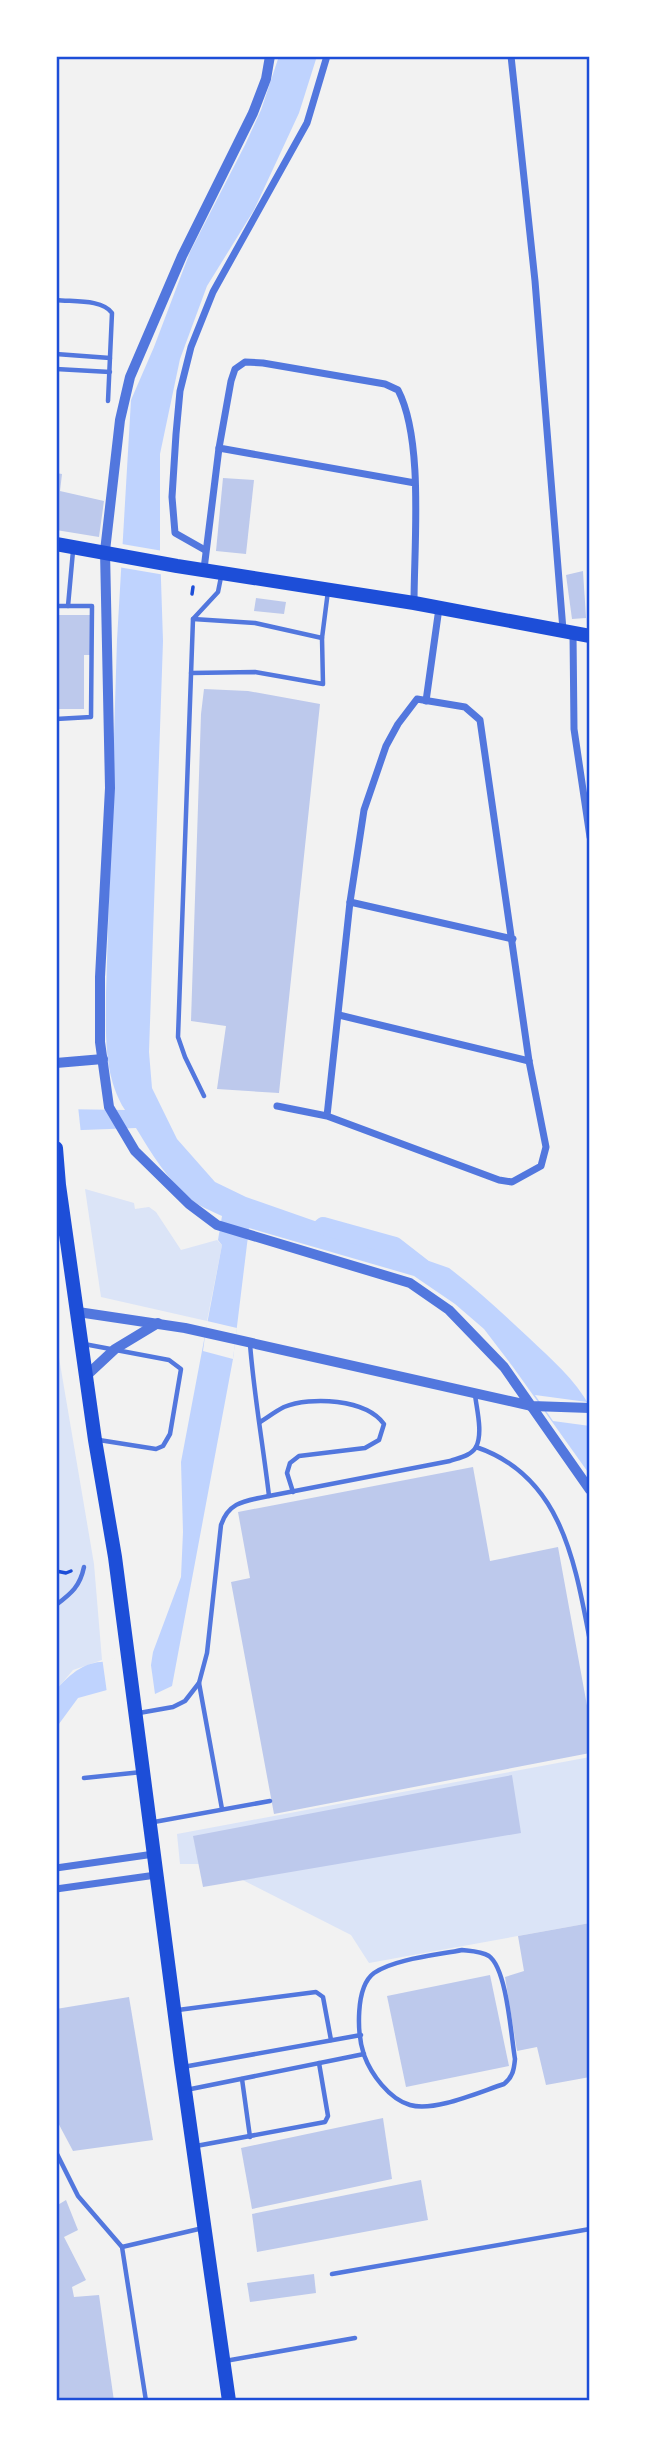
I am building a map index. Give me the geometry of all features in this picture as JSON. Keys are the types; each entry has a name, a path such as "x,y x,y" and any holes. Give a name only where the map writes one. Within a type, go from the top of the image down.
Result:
{"main road":[{"path":"56,544 328,591 414,603 590,636"},
{"path":"56,1148 58,1183 114,1557 181,2068 229,2401"}],"street":[{"path":"271,56 253,113 182,256 130,377 120,420 112,553 110,789 100,977 100,1042 109,1107 135,1151 189,1204 217,1225 410,1283 449,1310 504,1367 590,1490"},
{"path":"205,550 174,533 172,497 180,391 191,347 214,292 307,123 327,56"},
{"path":"511,56 534,268 568,632 574,729 590,836"},
{"path":"204,569 219,448 235,369 245,362 385,384 398,390 409,419 415,483 414,603"},
{"path":"219,448 415,483"},
{"path":"426,701 439,608"},
{"path":"277,1106 327,1116 499,1180 512,1182 541,1166 546,1147 529,1061 480,720 465,707 417,699 398,724 386,747 365,810 349,902 327,1116"},
{"path":"349,902 513,939"},
{"path":"339,1015 529,1061"},
{"path":"56,1063 103,1059"},
{"path":"78,1312 158,1323 532,1406 590,1408"},
{"path":"86,1376 115,1349 158,1323"},
{"path":"56,1868 154,1854"},
{"path":"56,1889 156,1875"}],"lane":[{"path":"56,300 99,304 110,309 113,321 108,401"},
{"path":"56,354 110,358"},
{"path":"56,369 110,372"},
{"path":"68,606 74,547"},
{"path":"204,1096 178,1037 193,619 218,592 222,572"},
{"path":"191,673 255,672 323,684 323,638 328,591"},
{"path":"56,606 92,606 91,717 56,719"},
{"path":"193,619 255,623 323,638"},
{"path":"250,1343 254,1397 260,1422 269,1496"},
{"path":"82,1344 169,1360 181,1369 170,1434 166,1443 156,1449 95,1440"},
{"path":"135,1714 173,1707 185,1701 199,1683 207,1653 221,1525 226,1511 241,1503 269,1496 450,1461 468,1455 476,1447 479,1428 475,1394"},
{"path":"260,1422 285,1407 303,1402 333,1402 354,1404 377,1415 384,1424 379,1440 365,1448 299,1456 290,1463 287,1473 293,1492"},
{"path":"476,1447 499,1455 518,1468 538,1490 560,1522 582,1596 590,1642"},
{"path":"56,1605 75,1591 81,1581 84,1567"},
{"path":"199,1683 222,1810"},
{"path":"84,1778 143,1772"},
{"path":"149,1822 270,1801"},
{"path":"462,1950 484,1953 496,1963 502,1979 515,2059 514,2071 504,2084 430,2107 410,2105 392,2096 376,2076 364,2054 359,2009 365,1982 385,1966 462,1950"},
{"path":"174,2010 316,1992 323,1997 331,2040"},
{"path":"181,2068 361,2035"},
{"path":"185,2090 364,2054"},
{"path":"192,2146 325,2122 328,2116 318,2063"},
{"path":"242,2078 250,2137"},
{"path":"56,2152 78,2196 122,2248 145,2399"},
{"path":"122,2248 204,2227"},
{"path":"332,2274 590,2229"},
{"path":"224,2361 355,2338"}],"path":[{"path":"192,594 193,587"}],"shaded area":[{"path":"85,1189 134,1203 135,1209 149,1207 156,1212 181,1250 217,1240 222,1245 207,1321 101,1297"},
{"path":"56,1340 94,1564 102,1660 73,1670 56,1690"},
{"path":"590,1757 590,1923 369,1963 351,1935 211,1864 180,1864 177,1834"}],"water":[{"path":"279,56 317,56 299,113 254,210 207,286 180,359 160,454 163,641 149,1052 152,1088 177,1139 215,1182 246,1197 449,1268 470,1284 562,1370 590,1407 590,1475 484,1329 455,1304 414,1276 249,1228 233,1359 172,1686 155,1694 107,1690 78,1698 56,1728 56,1690 79,1669 100,1662 151,1665 153,1652 181,1577 181,1462 222,1245 218,1240 222,1216 202,1207 175,1184 136,1128 56,1131 56,1109 125,1110 109,1068 106,993 117,640 131,400 190,252 261,110"}],"pier":[{"path":"122,544 163,551 165,575 118,567"},
{"path":"56,1105 78,1106 81,1134 56,1135"},
{"path":"207,1321 237,1328 233,1359 203,1351"},
{"path":"535,1395 587,1402 590,1407 590,1426 553,1421"},
{"path":"149,1651 155,1694 140,1696 107,1693 102,1657 148,1662"}],"building":[{"path":"56,473 62,474 60,491 104,501 99,537 56,530"},
{"path":"223,478 254,480 246,554 216,551"},
{"path":"583,571 586,618 572,619 566,575"},
{"path":"256,598 286,602 284,614 254,611"},
{"path":"56,615 91,615 91,655 84,655 84,709 56,709"},
{"path":"204,689 248,691 320,704 279,1093 217,1089 226,1026 191,1021"},
{"path":"473,1467 490,1561 558,1547 590,1722 590,1753 274,1814 231,1582 250,1578 238,1512"},
{"path":"512,1775 521,1833 203,1887 193,1836"},
{"path":"590,1923 590,2077 546,2085 537,2047 517,2051 505,1977 524,1971 518,1936"},
{"path":"490,1975 509,2066 406,2087 387,1996"},
{"path":"129,1997 153,2140 73,2151 56,2119 56,2009"},
{"path":"383,2118 392,2179 252,2209 241,2148"},
{"path":"421,2180 428,2220 257,2252 252,2214"},
{"path":"66,2200 78,2230 64,2237 86,2280 72,2287 74,2297 99,2295 114,2401 56,2401 56,2206"},
{"path":"314,2274 316,2293 250,2302 247,2283"}],"waterway":[{"path":"323,1226 395,1246 422,1267"}]}
